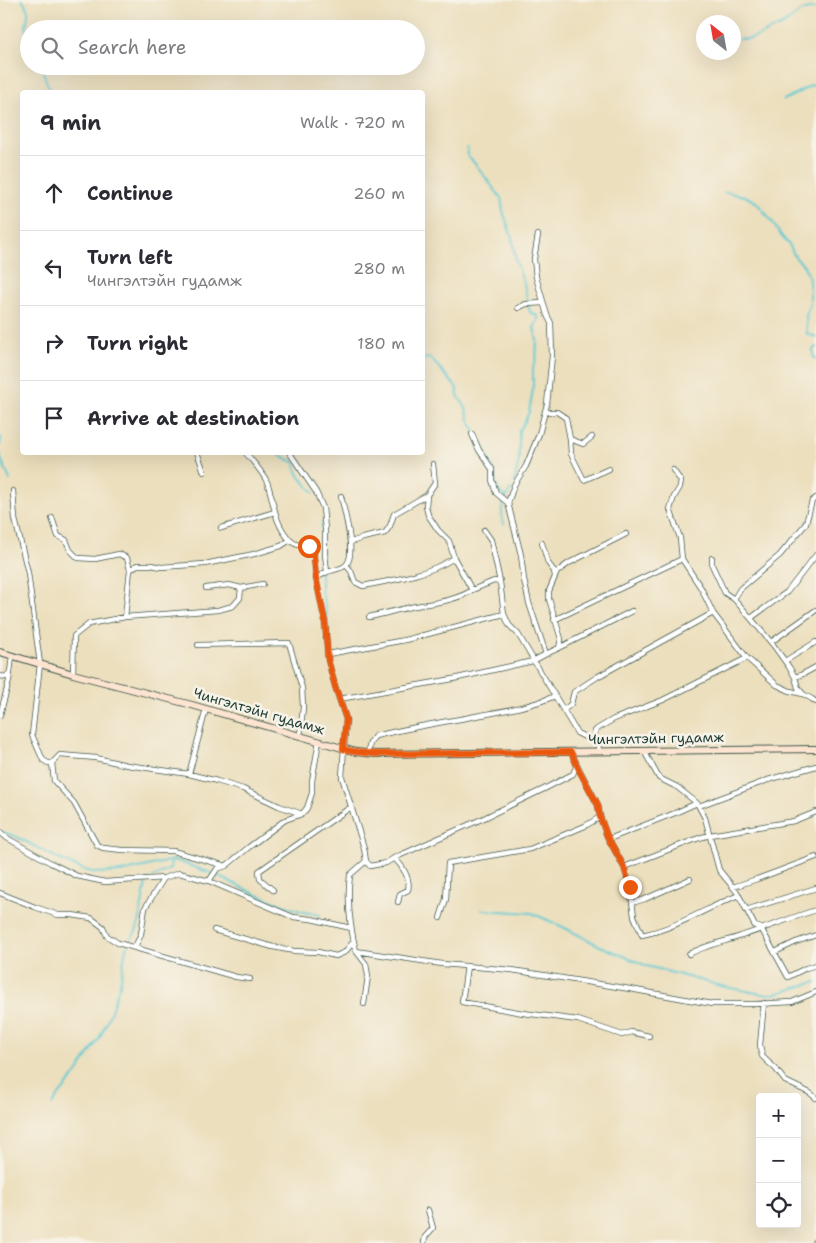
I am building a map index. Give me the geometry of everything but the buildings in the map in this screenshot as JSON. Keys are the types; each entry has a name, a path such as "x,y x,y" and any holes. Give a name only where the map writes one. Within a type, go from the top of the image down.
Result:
{"main road":[{"name":"Чингэлтэйн гудамж","path":"0,652 356,752 816,750"}],"street":[{"path":"538,235 534,259 536,277 551,323 552,356 547,404 539,434 526,466 514,485 508,503 521,555 529,603 546,654"},
{"path":"518,308 526,304 544,303"},
{"path":"545,412 557,412 566,418 571,454 584,480 609,469"},
{"path":"472,434 479,450 492,469 492,480 496,493 508,503"},
{"path":"570,439 583,444 592,437"},
{"path":"198,455 204,472"},
{"path":"247,455 262,472 267,482 281,528 296,545 313,548 316,578 325,622 328,654 335,686 346,719 342,777 364,848 366,861 370,866 386,863 544,789 573,774 577,765"},
{"path":"291,455 316,492 323,508 327,572"},
{"path":"351,542 385,533 390,526 394,514 427,494 435,483 433,464"},
{"path":"674,470 681,481 670,509 680,538 682,559 701,588 713,614 747,658 777,685 803,694 816,702"},
{"path":"13,491 16,519 28,573 40,664 32,735 43,760 52,763"},
{"path":"427,494 426,506 428,514 438,530 450,541 454,558 472,590"},
{"path":"316,578 346,565 350,559 351,542 341,496"},
{"path":"734,599 740,589 780,555 804,526 812,501 816,498"},
{"path":"221,528 275,512"},
{"path":"52,518 58,536 66,540 70,550 78,558 96,559 119,554 127,558 130,570 125,617"},
{"path":"484,530 491,540 500,582 504,614 509,625 522,640 577,733 586,737 594,737"},
{"path":"559,648 561,639 549,599 549,592 557,572 570,563 626,534"},
{"path":"130,570 136,566 152,565 161,567 204,564 262,552 280,546 290,540"},
{"path":"542,543 555,578"},
{"path":"751,618 786,592 816,555"},
{"path":"346,565 355,582 363,586 404,578 442,566 454,558"},
{"path":"712,558 712,565 725,593 734,599 771,642 803,694"},
{"path":"554,620 682,559"},
{"path":"369,617 466,594 494,580 500,582"},
{"path":"206,588 228,585 241,588 263,584"},
{"path":"73,674 74,636 89,624 125,617 209,611 233,606 240,598 241,588"},
{"path":"771,642 816,610"},
{"path":"339,699 452,679 533,661 632,611"},
{"path":"328,654 405,640 504,614"},
{"path":"564,710 571,704 574,692 597,677 713,614"},
{"path":"785,662 816,642"},
{"path":"198,645 289,643 302,688 303,707 300,736"},
{"path":"0,715 9,682 12,656"},
{"path":"600,752 594,737 595,731 614,719 663,700 747,658"},
{"path":"794,677 816,667"},
{"path":"0,676 6,677 10,671"},
{"path":"368,753 370,743 375,736 501,712 555,696"},
{"path":"189,774 206,709"},
{"path":"209,882 217,870 226,866 285,820 302,814 307,808 312,793 312,781 319,742"},
{"path":"644,751 659,778 677,786 698,804 705,818 719,870 739,895 755,926 764,929 795,916 816,910"},
{"path":"571,752 598,805 600,817 609,840 624,867 630,887 634,916 642,935 655,933 672,926 739,895"},
{"path":"52,763 60,755 96,758 127,765 189,774 243,789 279,806 302,814"},
{"path":"52,763 54,781 74,803 97,845 103,848 122,850 173,851 226,866"},
{"path":"609,840 698,804 816,766"},
{"path":"273,890 260,879 258,871 351,807"},
{"path":"624,867 699,838 794,821 816,812"},
{"path":"440,918 446,899 448,863 530,849 585,826 600,817"},
{"path":"0,832 77,876 105,882 164,878 179,873 209,882 293,917 352,928"},
{"path":"394,858 400,864 410,885 408,890 400,894 398,902"},
{"path":"733,887 816,858"},
{"path":"364,1004 368,976 366,964 356,951 348,886 350,875 366,861"},
{"path":"135,947 141,934 145,908 164,878"},
{"path":"632,903 690,879"},
{"path":"746,910 816,888"},
{"path":"0,893 58,915 91,918 103,927 107,936 118,943 236,977 250,979"},
{"path":"761,928 788,977 816,965"},
{"path":"689,954 701,948 742,936 761,928"},
{"path":"214,930 273,948 294,952 318,952 336,956 345,952 354,941"},
{"path":"775,952 816,935"},
{"path":"356,951 442,964 512,970 712,1004 792,1002 816,992"},
{"path":"467,966 462,1002 523,1013 578,1020 622,1035 631,1032 649,1036"},
{"path":"764,1003 760,1045 762,1056 776,1068 785,1081 816,1098"},
{"path":"424,1243 433,1228 428,1210"}],"waterway":[{"path":"22,0 28,11 28,20"},
{"path":"741,39 757,37 782,26 803,11 816,9"},
{"path":"44,75 50,90"},
{"path":"784,100 816,84"},
{"path":"467,148 468,156 501,198 530,312 538,316 534,328 537,340 536,360 533,367 533,389 529,412 519,430 519,460 514,482"},
{"path":"725,192 745,196 756,202 790,246 795,257 804,266 808,275 810,291 810,304 806,315 807,334 816,337"},
{"path":"816,347 813,350 814,358 816,359"},
{"path":"425,359 429,358 433,361 457,388 458,396 466,408 469,419 494,470 498,490 505,497"},
{"path":"0,436 0,445"},
{"path":"0,453 10,480"},
{"path":"280,455 295,463 299,476 314,493"},
{"path":"504,524 503,505 511,489"},
{"path":"322,521 321,589 328,629"},
{"path":"2,832 17,837 84,870 97,873 121,872 174,860 214,874 280,904 320,915"},
{"path":"153,877 170,869 171,861"},
{"path":"52,1105 74,1077 99,1039 107,1022 120,984 126,948 139,923 146,882 149,880"},
{"path":"482,910 532,913 600,946 647,966 725,987 763,994 774,994 816,982"}],"route":[{"path":"309,546 313,548 316,578 325,622 328,660 346,719 343,749 375,754 571,752 598,805 607,836 624,867 630,887"}]}
